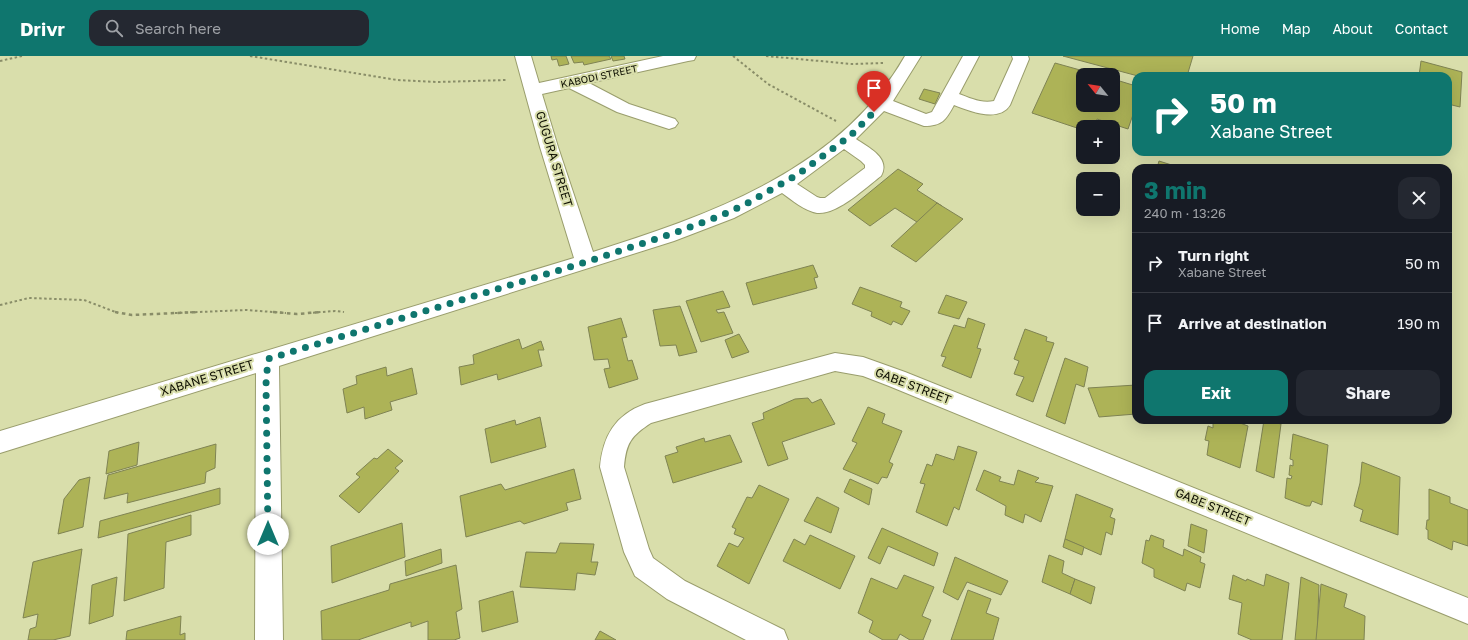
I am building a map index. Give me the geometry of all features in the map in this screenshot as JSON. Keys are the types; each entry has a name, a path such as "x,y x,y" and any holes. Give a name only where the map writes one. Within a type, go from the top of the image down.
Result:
{"street":[{"name":"GUGURA STREET","path":"523,56 549,147 586,262"},
{"name":"KABODI STREET","path":"532,85 573,81 688,56"},
{"path":"881,103 924,120 931,120 939,116 972,56"},
{"path":"949,97 987,109 995,108 1001,105 1021,59 1020,56"},
{"name":"XABANE STREET","path":"0,442 586,262 720,216 783,184 849,136 881,103 911,59"},
{"path":"573,81 623,108 669,123"},
{"path":"783,184 818,206 830,204 874,171 875,164 849,136"},
{"path":"268,359 266,384 269,640"},
{"name":"GABE STREET","path":"774,640 676,590 644,567 637,552 612,467 613,454 618,439 634,421 645,414 835,362 863,367 898,379 1468,611"}],"path":[{"path":"0,61 22,56"},
{"path":"250,56 290,61 399,81 532,85"},
{"path":"733,56 768,84 849,136"},
{"path":"766,56 852,64 911,59"},
{"path":"0,305 29,298 84,300 117,313 132,315 246,310 297,314 334,311 348,313"}],"building":[{"path":"551,56 566,56 569,64 559,66 557,59 552,60"},
{"path":"571,56 609,56 611,59 584,65 583,62 574,63"},
{"path":"611,56 624,56 625,59 613,61"},
{"path":"1063,56 1193,56 1188,72 1132,72 1132,74 1120,71 1120,68 1108,68"},
{"path":"1421,61 1462,72 1460,107 1452,105 1452,72 1420,72"},
{"path":"1055,63 1076,69 1076,112 1120,112 1120,81 1132,85 1132,118 1128,129 1120,126 1120,120 1097,119 1076,120 1076,128 1032,113"},
{"path":"924,89 940,93 935,104 919,99"},
{"path":"1159,161 1168,164 1158,164"},
{"path":"898,169 923,184 917,190 942,206 920,224 895,208 870,226 848,210"},
{"path":"937,203 963,219 916,262 891,246"},
{"path":"813,265 818,277 814,278 817,288 753,305 746,283"},
{"path":"860,287 902,302 900,307 910,311 902,325 893,321 891,325 871,316 872,312 852,304"},
{"path":"723,291 730,307 716,310 718,313 724,312 733,333 701,342 686,301"},
{"path":"946,295 967,302 959,319 938,313"},
{"path":"680,306 697,352 679,356 676,345 660,346 653,310"},
{"path":"621,318 627,337 622,338 628,361 632,360 638,379 609,388 604,369 610,368 608,359 594,360 588,327"},
{"path":"968,318 985,324 977,348 981,349 971,378 942,366 946,357 941,356 954,325 965,328"},
{"path":"1025,329 1047,337 1046,341 1054,343 1033,402 1016,395 1024,377 1014,374 1019,361 1014,359"},
{"path":"739,334 749,352 732,358 725,340"},
{"path":"519,339 522,349 541,341 544,350 538,350 542,366 498,380 497,374 461,385 459,367 474,364 473,355"},
{"path":"1065,358 1088,367 1084,387 1076,384 1065,424 1046,416"},
{"path":"386,367 387,376 412,368 417,394 390,402 392,410 365,419 364,407 347,413 343,389 357,384 356,376"},
{"path":"1132,385 1132,414 1099,417 1088,388"},
{"path":"808,398 812,403 821,399 835,424 782,442 788,459 768,466 752,423 764,419 763,413 795,399"},
{"path":"868,407 885,414 882,423 902,431 889,462 893,464 887,478 882,477 878,484 843,469 857,443 852,441"},
{"path":"540,417 546,447 491,463 485,429 515,420 516,425"},
{"path":"1213,424 1243,424 1248,426 1240,468 1207,455 1209,441 1205,440 1208,426 1213,428"},
{"path":"1263,424 1281,424 1274,478 1256,471"},
{"path":"1293,434 1328,445 1322,505 1312,501 1310,506 1306,506 1285,498 1287,478 1291,479 1292,476 1289,475 1290,465 1293,466 1293,460 1290,459"},
{"path":"730,435 742,462 673,483 665,456 678,452 676,447 704,438 705,442"},
{"path":"139,442 137,465 106,474 109,451"},
{"path":"216,444 215,468 206,472 205,483 127,503 128,493 104,499 108,475"},
{"path":"958,446 977,452 959,510 954,507 947,526 916,512 925,484 920,483 927,464 932,466 936,454 954,460"},
{"path":"388,449 403,461 395,468 399,471 359,513 339,496 360,477 356,474 374,458 377,459"},
{"path":"1362,462 1400,477 1398,535 1360,521 1363,510 1354,506 1360,483"},
{"path":"574,469 581,499 566,503 568,510 524,524 520,521 466,537 460,496 501,484 505,490"},
{"path":"984,470 1001,477 999,481 1014,485 1018,470 1039,478 1035,482 1053,486 1041,522 1025,514 1023,523 1005,515 1006,506 976,490"},
{"path":"90,477 83,527 58,534 64,499 79,480"},
{"path":"850,479 872,489 869,505 844,492"},
{"path":"759,485 789,499 749,584 717,566 729,543 738,547 744,538 734,534 736,529 732,527 747,497 752,498"},
{"path":"220,488 220,504 98,538 100,521"},
{"path":"1429,489 1450,497 1450,503 1468,510 1468,546 1453,541 1452,550 1428,539 1428,530 1426,529 1427,520 1429,520"},
{"path":"1076,494 1113,509 1110,517 1115,519 1112,535 1106,532 1101,555 1065,539"},
{"path":"817,497 839,508 831,533 804,521"},
{"path":"191,515 191,535 166,542 164,588 124,601 128,534"},
{"path":"402,523 405,557 332,583 331,546"},
{"path":"1191,524 1207,530 1204,553 1188,546"},
{"path":"882,528 938,553 934,566 888,546 880,564 868,558"},
{"path":"810,535 855,556 840,589 783,561 794,539 805,545"},
{"path":"1151,535 1164,540 1163,547 1183,556 1184,549 1201,557 1200,562 1205,564 1200,588 1187,583 1185,591 1154,577 1154,569 1142,563 1146,540 1149,541"},
{"path":"1065,539 1084,547 1082,555 1063,547"},
{"path":"560,543 594,544 591,562 598,562 595,575 577,573 575,590 520,587 526,552 556,553"},
{"path":"82,549 70,636 53,640 28,640 30,629 36,627 38,614 23,618 33,562"},
{"path":"441,549 442,563 406,576 405,561"},
{"path":"1049,555 1064,561 1062,573 1075,579 1070,594 1042,582"},
{"path":"955,557 1008,581 1001,595 967,582 958,600 943,592"},
{"path":"456,565 462,609 456,612 460,638 454,640 428,640 428,621 411,627 411,622 358,640 322,640 321,611 389,590 390,584"},
{"path":"1266,574 1289,583 1282,640 1252,640 1238,634 1242,603 1229,599 1233,575 1246,581 1247,579 1264,586"},
{"path":"904,575 934,587 922,616 931,620 923,640 910,640 900,634 897,640 883,640 869,632 873,621 858,613 871,578 897,589"},
{"path":"117,577 113,616 89,624 92,585"},
{"path":"1301,577 1319,585 1317,640 1295,640"},
{"path":"1075,579 1095,587 1091,604 1070,594"},
{"path":"1321,584 1347,594 1344,607 1365,616 1364,640 1316,640"},
{"path":"968,590 991,599 986,613 999,618 993,640 951,640"},
{"path":"513,591 518,622 482,632 479,601"},
{"path":"181,616 180,635 185,633 185,640 126,640 127,631"},
{"path":"600,631 616,640 595,640"}],"route":[{"path":"268,534 266,384 268,359 586,262 720,216 746,204 797,175 850,136 874,112"}]}
